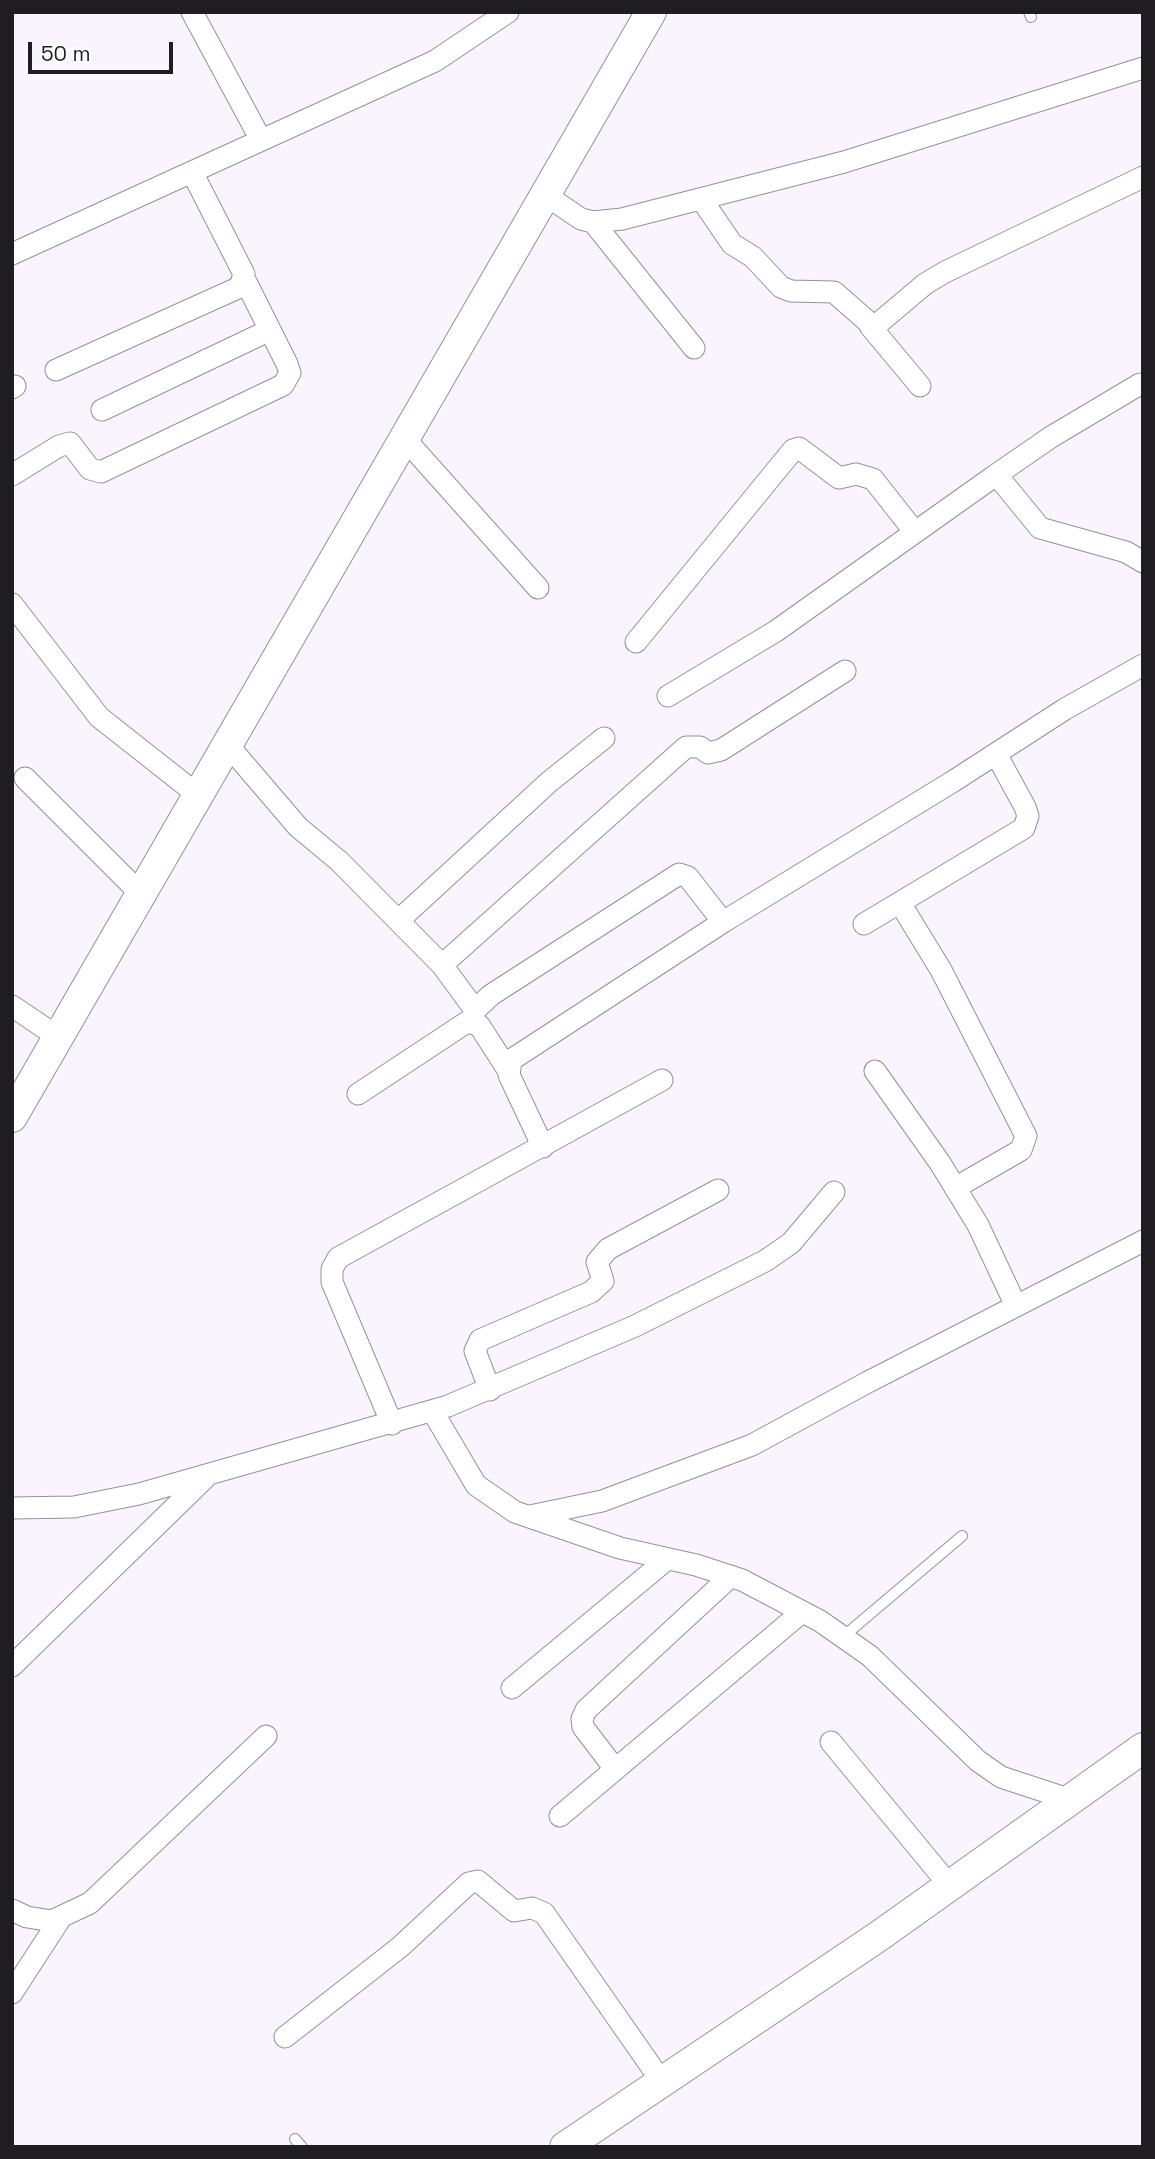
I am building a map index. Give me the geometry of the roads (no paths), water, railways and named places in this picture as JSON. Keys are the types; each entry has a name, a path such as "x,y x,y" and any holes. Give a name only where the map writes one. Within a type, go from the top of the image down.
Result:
{"main road":[{"path":"12,1117 652,12"},
{"path":"565,2147 950,1886 1143,1748"}],"street":[{"path":"192,12 261,140"},
{"path":"12,254 435,61 508,12"},
{"path":"547,196 581,219 593,222 702,200 844,162 1143,68"},
{"path":"12,475 59,446 70,443 90,469 101,472 282,385 290,373 192,172"},
{"path":"870,327 877,326 925,284 946,272 1143,177"},
{"path":"702,200 732,244 753,257 781,287 791,291 834,292 870,327 920,386"},
{"path":"593,222 694,348"},
{"path":"56,370 240,287 245,280"},
{"path":"102,410 270,330"},
{"path":"668,696 776,631 1051,437 1140,384"},
{"path":"404,438 538,588"},
{"path":"636,642 793,450 799,448 839,478 863,474 873,479 915,531"},
{"path":"993,477 1000,479 1040,528 1126,552 1143,562"},
{"path":"16,618 99,717 198,795"},
{"path":"508,1070 511,1060 524,1051 723,922 1065,709 1143,665"},
{"path":"442,965 677,754 693,746 708,753 721,750 845,671"},
{"path":"399,920 549,782 604,738"},
{"path":"227,744 298,827 339,861 442,965 508,1070 543,1147"},
{"path":"864,924 1024,828 1028,816 1025,807 996,754"},
{"path":"25,778 141,894"},
{"path":"358,1094 467,1023 491,995 679,874 688,877 723,922"},
{"path":"900,902 941,970 1026,1136 1026,1144 1021,1150 955,1188"},
{"path":"12,1006 58,1037"},
{"path":"875,1072 978,1225 1016,1307"},
{"path":"392,1424 332,1282 332,1269 338,1258 355,1246 543,1147 662,1080"},
{"path":"490,1390 475,1351 480,1340 591,1292 603,1281 597,1262 608,1249 719,1190"},
{"path":"12,1507 74,1507 139,1494 433,1412 635,1326 765,1261 791,1243 834,1192"},
{"path":"528,1517 602,1501 752,1445 1143,1241"},
{"path":"433,1412 476,1485 515,1513 665,1561 696,1565 731,1576 802,1612 844,1636 870,1656 978,1761 1023,1786 1071,1800"},
{"path":"12,1666 210,1473"},
{"path":"512,1688 665,1561"},
{"path":"615,1769 583,1727 582,1719 586,1710 731,1576"},
{"path":"560,1816 802,1612"},
{"path":"12,1909 40,1920 60,1919 90,1903 266,1736"},
{"path":"831,1742 950,1886"},
{"path":"285,2037 400,1947 469,1884 478,1881 514,1911 532,1908 544,1913 662,2082"},
{"path":"12,1993 60,1919"}],"lane":[{"path":"844,1636 962,1536"}]}
